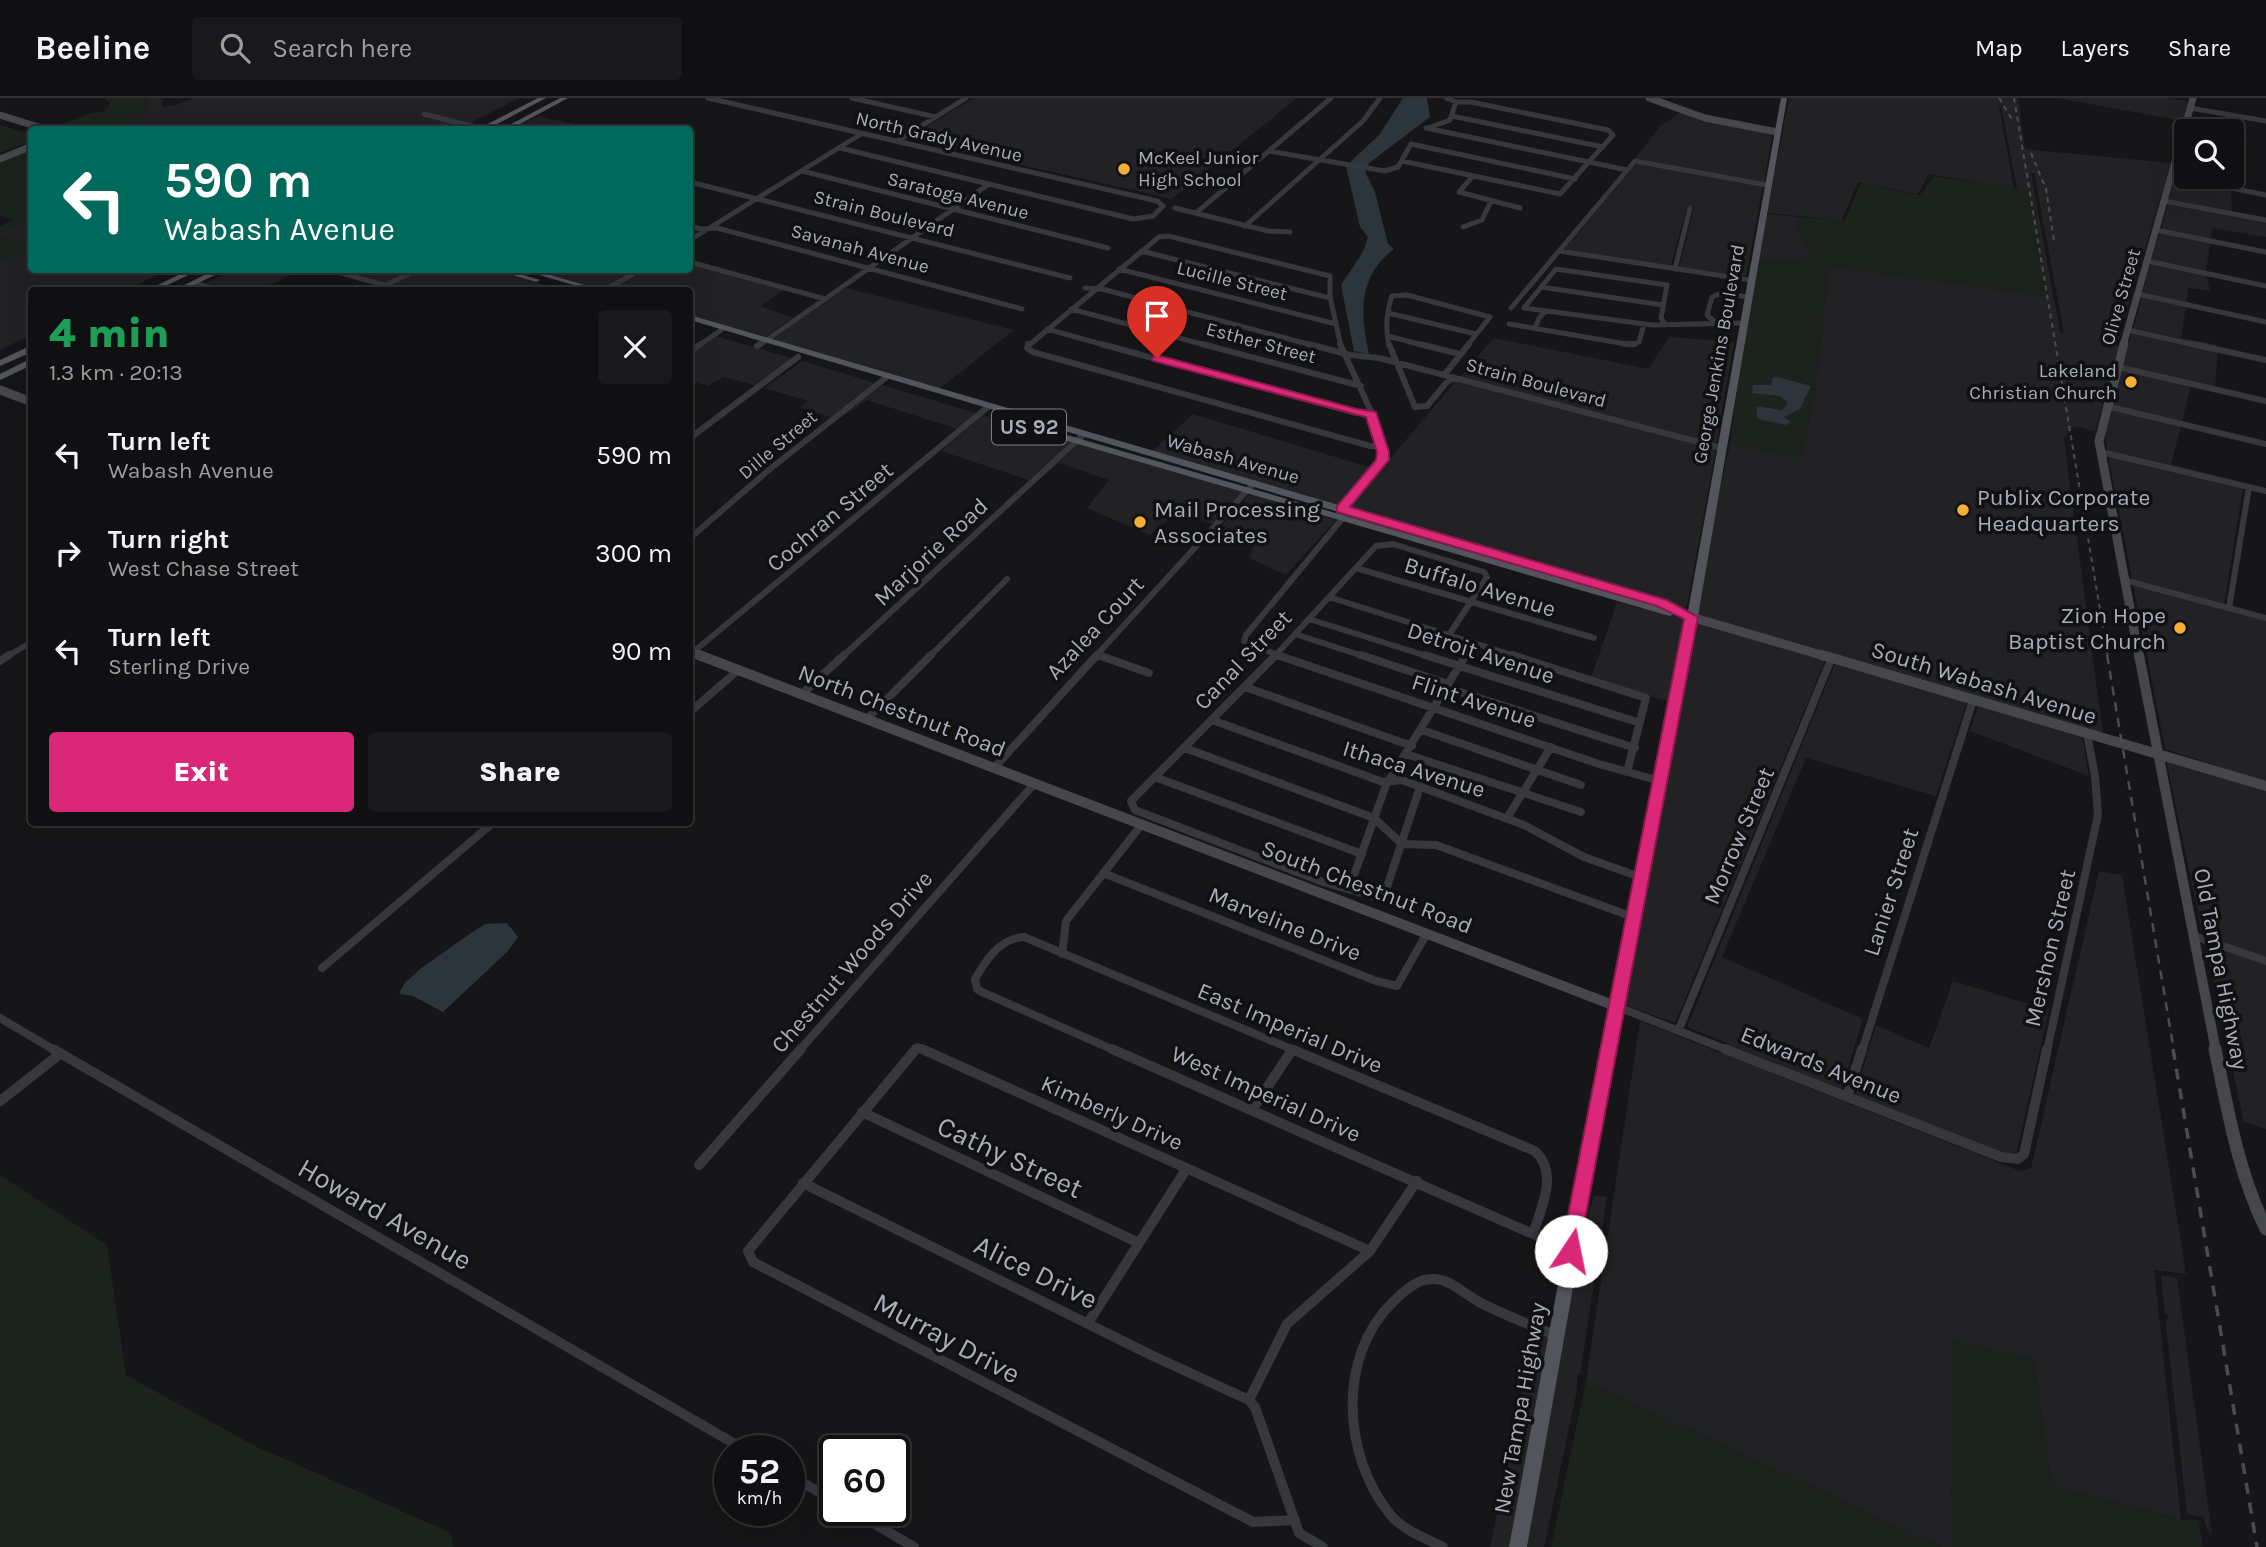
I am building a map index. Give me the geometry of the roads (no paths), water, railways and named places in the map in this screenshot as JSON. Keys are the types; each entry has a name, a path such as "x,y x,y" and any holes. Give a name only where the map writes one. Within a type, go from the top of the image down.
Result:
{"main road":[{"path":"488,126 543,98"},
{"path":"511,126 565,98"},
{"path":"1649,98 1706,118 1777,132"},
{"name":"George Jenkins Boulevard","path":"1691,617 1749,279 1784,98"},
{"name":"Olive Street","path":"2157,755 2101,452 2100,432 2193,98"},
{"path":"0,115 35,126"},
{"path":"0,159 28,148"},
{"path":"158,287 189,273"},
{"path":"194,273 191,276 194,283"},
{"path":"185,287 215,273"},
{"path":"510,273 559,287"},
{"path":"537,273 587,287"},
{"name":"Wabash Avenue","path":"693,318 757,346 884,379"},
{"name":"Wabash Avenue","path":"693,326 766,340 884,379 1457,548 1658,611 1691,617"},
{"path":"0,363 28,350"},
{"path":"0,376 28,363"},
{"path":"0,390 28,400"},
{"name":"South Wabash Avenue","path":"1691,617 2266,786"},
{"name":"New Tampa Highway","path":"1518,1547 1640,877 1691,617"},
{"name":"North Chestnut Road","path":"693,653 1100,808"},
{"name":"Old Tampa Highway","path":"2157,755 2236,1153 2251,1198 2266,1229"},
{"name":"South Chestnut Road","path":"1100,808 1618,1007"}],"street":[{"name":"North Grady Avenue","path":"708,98 1157,201 1163,206 1153,216 1137,220 989,184"},
{"path":"852,98 936,117"},
{"path":"899,140 966,98"},
{"path":"1196,213 1331,98"},
{"path":"1245,226 1363,121 1380,98"},
{"path":"1402,161 1557,194 1563,192 1613,135 1611,131 1446,98"},
{"path":"1456,102 1448,121 1426,128 1627,170"},
{"path":"2190,108 2266,121"},
{"path":"424,114 470,126"},
{"path":"1452,116 1603,146"},
{"path":"693,238 861,134"},
{"path":"1269,151 1393,170 1402,161 1411,144 1575,178"},
{"path":"840,148 989,184"},
{"path":"1511,308 1638,160 1767,185"},
{"name":"Saratoga Avenue","path":"802,171 1108,248"},
{"path":"2171,176 2266,195"},
{"path":"1473,177 1459,192 1520,208"},
{"name":"Strain Boulevard","path":"693,183 1070,278"},
{"path":"757,346 989,184"},
{"path":"1463,228 1479,223 1488,213 1491,201"},
{"path":"2164,201 2266,220"},
{"path":"1175,208 1268,231 1290,232"},
{"path":"1675,269 1690,208"},
{"name":"Savanah Avenue","path":"693,226 869,268 1021,309"},
{"path":"2156,230 2266,252"},
{"path":"1342,514 1382,460 1381,446 1361,386 1343,352 1329,298 1330,276 1161,236 1028,344 1028,349 1370,446 1381,446"},
{"path":"1141,251 1329,298"},
{"path":"1559,251 1749,279"},
{"path":"2147,261 2266,286"},
{"path":"693,263 825,299"},
{"name":"Lucille Street","path":"1119,269 1336,324"},
{"path":"1664,322 1661,318 1667,285 1556,269 1524,308 1644,324 1742,323"},
{"path":"341,273 390,287"},
{"path":"386,286 410,273"},
{"path":"610,287 635,273"},
{"path":"194,283 208,287"},
{"path":"1541,287 1663,305"},
{"name":"Strain Boulevard","path":"1086,288 1096,288 1343,352 1444,374 1720,449"},
{"path":"1715,322 1707,315 1712,297 1721,293 1746,297"},
{"path":"1444,374 1490,319 1488,315 1402,294 1390,298 1385,321 1392,358 1397,363 1415,407 1427,406 1446,383 1454,378"},
{"path":"2138,294 2266,322"},
{"name":"Esther Street","path":"1071,309 1361,386"},
{"path":"1535,329 1539,318 1546,311"},
{"path":"1388,313 1476,334"},
{"path":"1510,324 1632,345 1639,342 1644,324"},
{"path":"1047,328 1356,413 1371,414"},
{"path":"2128,330 2266,360"},
{"path":"693,349 720,331"},
{"path":"1388,336 1460,354"},
{"path":"693,436 798,358"},
{"path":"2118,367 2266,401"},
{"name":"Dille Street","path":"693,535 770,469 884,379"},
{"path":"2106,406 2266,444"},
{"name":"Cochran Street","path":"693,650 986,409"},
{"name":"Marjorie Road","path":"802,695 1080,437"},
{"path":"2101,452 2266,491"},
{"name":"Azalea Court","path":"994,768 1251,487"},
{"path":"2229,608 2249,487"},
{"name":"Flint Avenue","path":"1342,514 1244,638 1247,644 1433,708 1660,781"},
{"name":"Canal Street","path":"1349,889 1323,882 1140,813 1131,803 1133,796 1185,748 1276,655 1373,548 1393,544 1480,570 1487,577 1470,603"},
{"name":"Buffalo Avenue","path":"1356,568 1594,638"},
{"path":"866,720 1007,579"},
{"path":"2124,579 2266,618"},
{"path":"1329,597 1646,698 1627,772"},
{"path":"1449,635 1470,603"},
{"name":"Detroit Avenue","path":"1310,619 1640,723"},
{"path":"1295,634 1635,748"},
{"path":"1420,787 1383,899 1349,889 1390,780 1474,643"},
{"path":"0,661 28,644"},
{"path":"1097,655 1149,673"},
{"name":"Morrow Street","path":"1679,1029 1832,657"},
{"path":"693,709 737,671"},
{"path":"1245,687 1412,746"},
{"name":"Lanier Street","path":"1847,1097 1973,700"},
{"name":"Ithaca Avenue","path":"1212,720 1382,782 1390,780 1420,787 1507,818 1584,857 1640,877"},
{"path":"1422,730 1581,785"},
{"name":"Mershon Street","path":"2010,1159 2024,1154 2095,834 2097,801 2087,733"},
{"path":"1507,818 1552,747"},
{"path":"1185,748 1374,818 1402,844 1436,845 1633,917"},
{"path":"1406,754 1581,812"},
{"path":"1155,777 1362,854"},
{"name":"Chestnut Woods Drive","path":"699,1165 1034,784"},
{"path":"1062,954 1066,921 1142,824"},
{"path":"322,968 489,826"},
{"name":"Marveline Drive","path":"1103,873 1376,981 1397,986 1427,933"},
{"path":"2194,936 2266,961"},
{"name":"East Imperial Drive","path":"982,992 975,985 978,975 996,951 1011,938 1024,937 1540,1154 1548,1167 1548,1175 1533,1235"},
{"name":"West Imperial Drive","path":"982,992 1571,1251"},
{"name":"Edwards Avenue","path":"1618,1007 2010,1159"},
{"name":"Howard Avenue","path":"0,1018 719,1435"},
{"name":"Kimberly Drive","path":"862,1112 918,1047 1370,1251"},
{"path":"1254,1110 1292,1050"},
{"path":"0,1101 60,1054"},
{"name":"Murray Drive","path":"862,1112 750,1245 748,1251 754,1262 1252,1522 1295,1520"},
{"name":"Cathy Street","path":"862,1112 1139,1243"},
{"path":"1088,1323 1187,1168"},
{"path":"1323,1547 1299,1533 1255,1407 1249,1401 1292,1318 1370,1251 1417,1181"},
{"name":"Alice Drive","path":"803,1183 1249,1401"},
{"path":"1443,1547 1390,1515 1363,1464 1351,1410 1357,1364 1371,1327 1402,1293 1425,1279 1437,1279 1479,1302 1556,1336"},
{"path":"878,1526 914,1547"}],"railway":[{"path":"1999,98 2013,121"},
{"path":"2014,98 2108,657"},
{"path":"2031,153 2046,189 2054,240"},
{"path":"2107,655 2174,1051"},
{"path":"2173,1049 2257,1547"}],"place":[{"name":"McKeel Junior High School","path":"1124,169"},
{"name":"Lakeland Christian Church","path":"2131,382"},
{"name":"Publix Corporate Headquarters","path":"1963,510"},
{"name":"Mail Processing Associates","path":"1140,522"},
{"name":"Zion Hope Baptist Church","path":"2180,628"}]}
